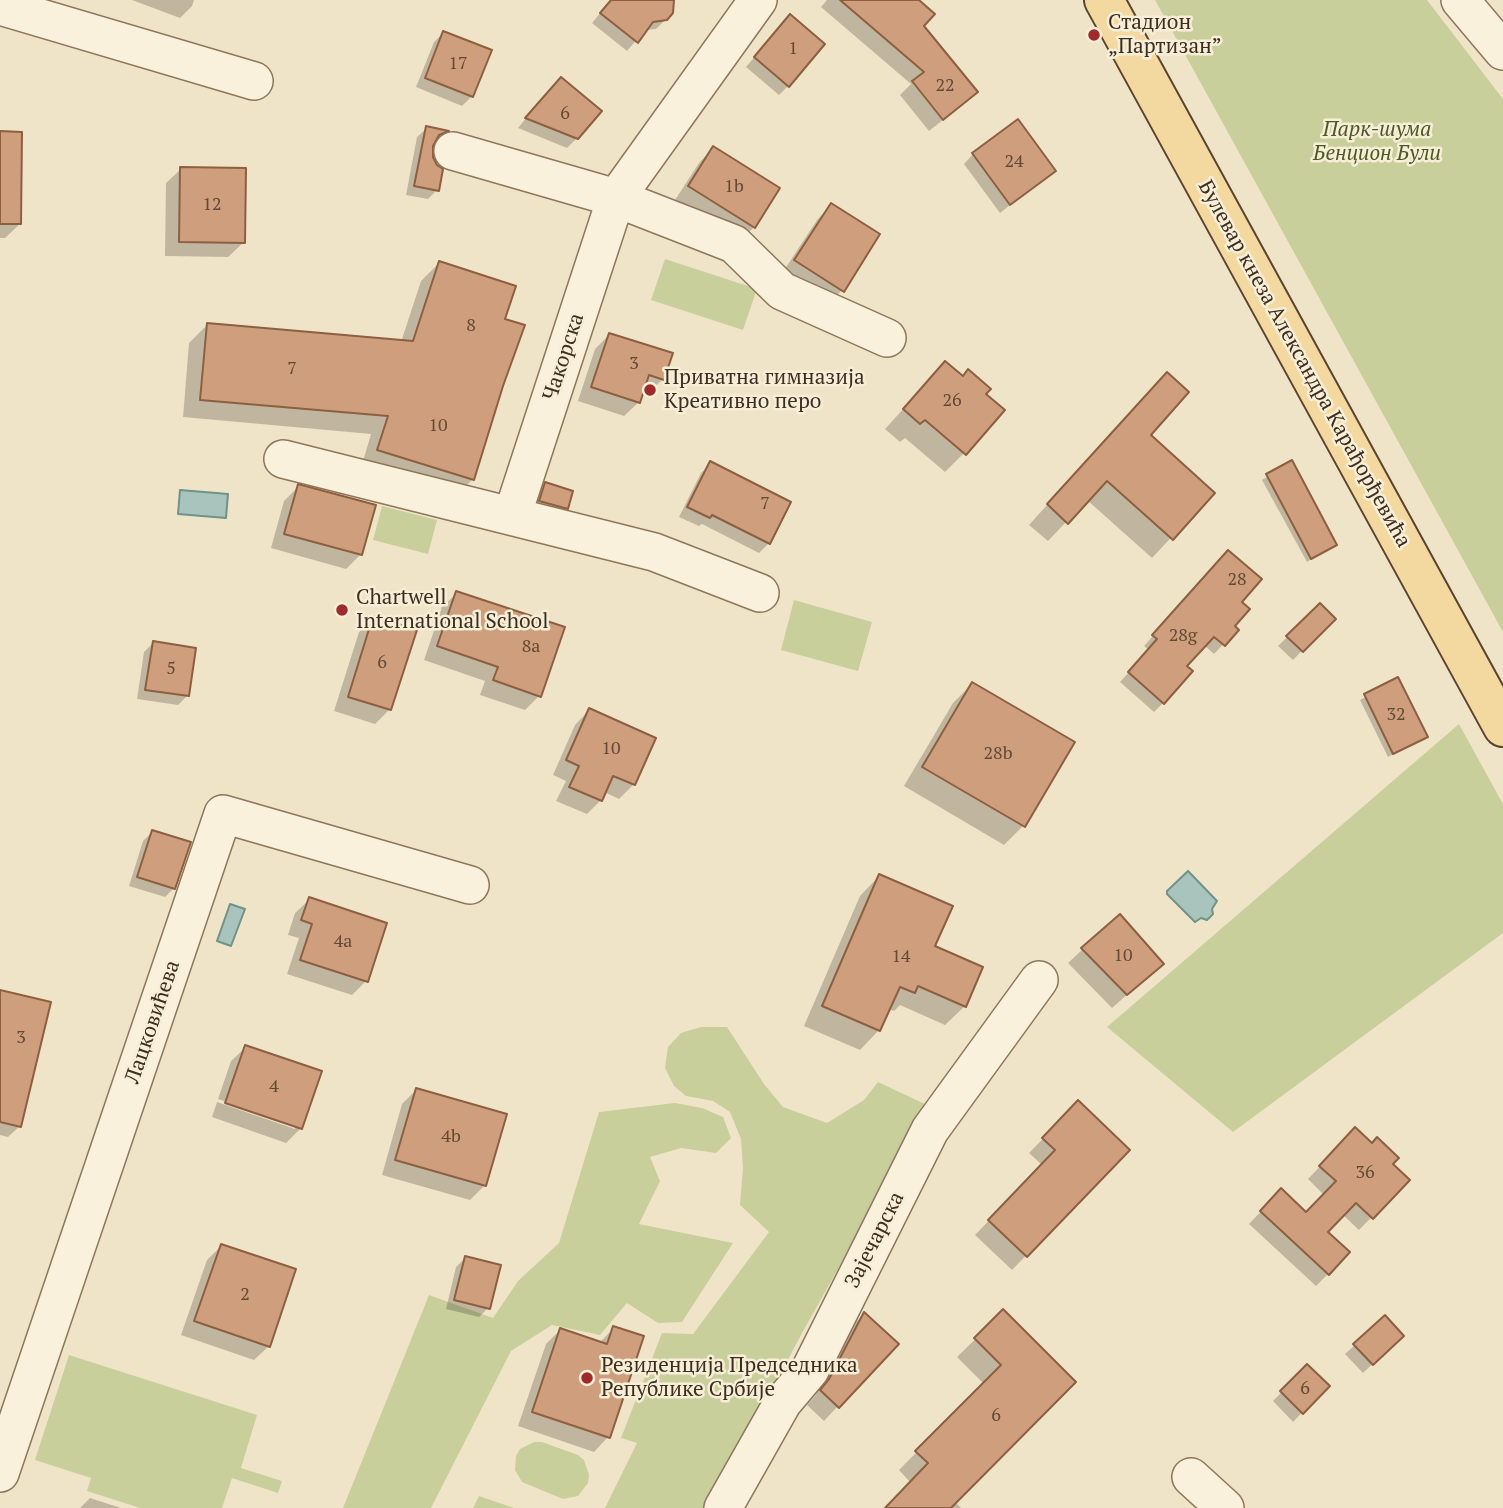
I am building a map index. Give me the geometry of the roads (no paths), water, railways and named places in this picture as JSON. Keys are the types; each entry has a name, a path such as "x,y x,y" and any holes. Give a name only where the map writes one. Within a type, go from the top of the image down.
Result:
{"main road":[{"name":"Булевар кнеза Александра Карађорђевића","path":"1104,0 1503,727"}],"street":[{"name":"Чакорска","path":"512,516 616,198 758,0"},
{"path":"1460,0 1503,51"},
{"path":"0,6 254,81"},
{"path":"453,150 616,198 734,244 782,291 887,338"},
{"path":"283,459 654,552 760,593"},
{"name":"Лацковићева","path":"0,1473 223,814 470,885"},
{"name":"Зајечарска","path":"723,1508 783,1402 810,1370 930,1129 1039,980"},
{"path":"1191,1477 1225,1508"}],"water":[{"path":"180,490 228,494 226,518 178,514"},
{"path":"1188,871 1217,901 1212,909 1213,914 1207,920 1201,918 1195,922 1167,894"},
{"path":"230,904 245,909 231,946 217,941"}],"place":[{"name":"Стадион „Партизан”","path":"1094,35"},
{"name":"Приватна гимназија Креативно перо","path":"650,390"},
{"name":"Chartwell International School","path":"342,610"},
{"name":"Резиденција Председника Републике Србије","path":"587,1378"}],"park label":[{"name":"Парк-шума Бенцион Були","path":"1377,142"}]}
